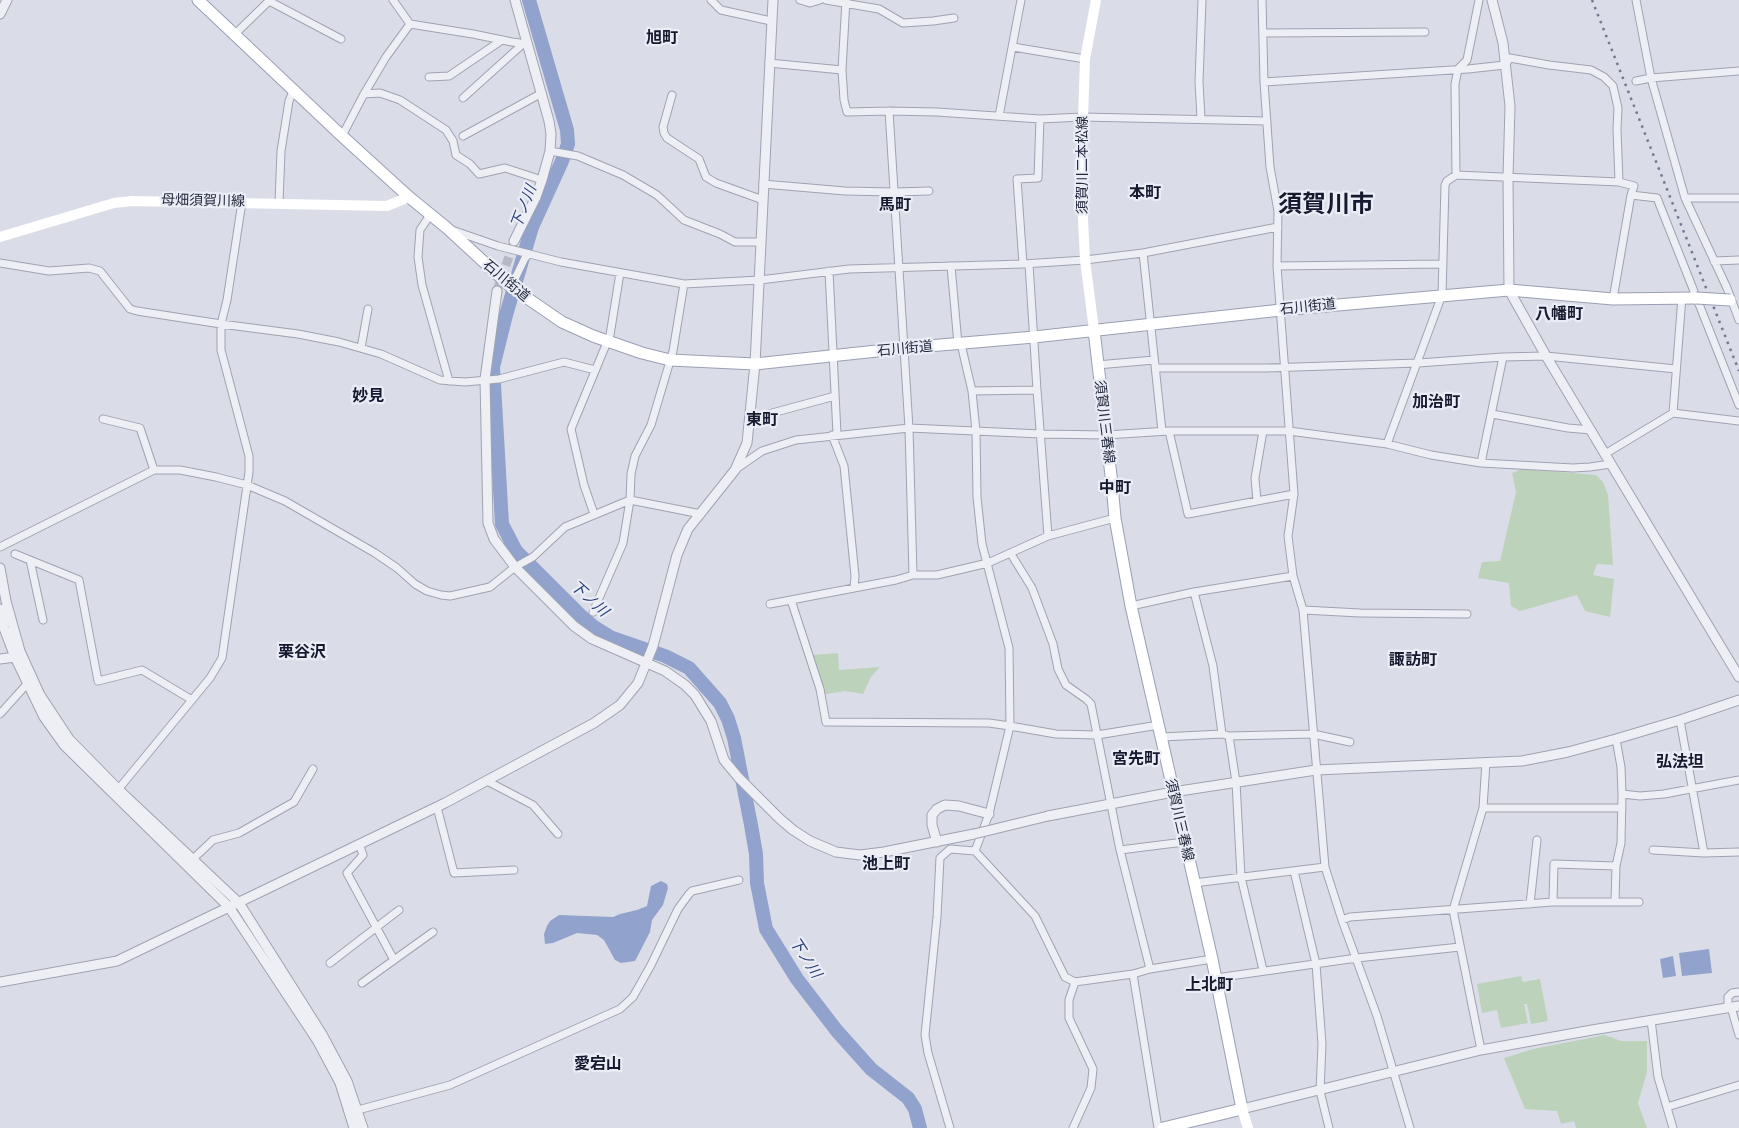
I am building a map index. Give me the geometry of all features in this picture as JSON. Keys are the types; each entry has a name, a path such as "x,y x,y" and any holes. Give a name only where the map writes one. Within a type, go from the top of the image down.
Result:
{"main road":[{"name":"石川街道","path":"198,0 342,136 511,287 562,322 642,353 670,360 755,364 1034,337 1281,310 1509,290 1613,299 1682,297 1735,301"},
{"name":"須賀川二本松線","path":"1094,330 1085,260 1081,178 1085,59 1096,0"},
{"name":"母畑須賀川線","path":"0,238 114,203 132,201 387,206 409,197"},
{"name":"須賀川三春線","path":"1094,330 1115,518 1131,606 1212,959 1242,1109"},
{"path":"1163,1128 1242,1109 1248,1128"}],"street":[{"path":"0,14 7,0"},
{"path":"234,35 269,0 341,38"},
{"path":"393,0 410,24 526,44"},
{"path":"514,242 536,197 550,151 549,121 515,0"},
{"path":"711,0 721,10 771,18"},
{"path":"0,982 117,961 487,781 594,723 620,705 638,683 653,646 677,555 688,530 735,470 747,443 755,364 760,280 760,242 773,0"},
{"path":"800,0 810,3 820,0"},
{"path":"826,0 879,9 903,23 954,18"},
{"path":"999,116 1021,0"},
{"path":"1201,118 1199,82 1202,0"},
{"path":"1262,0 1264,82 1270,167 1278,211 1276,266 1281,310 1294,494 1288,536 1293,576 1303,610 1325,867 1394,1071 1410,1128"},
{"path":"1456,175 1455,84 1458,69 1467,60 1479,0"},
{"path":"1492,0 1503,42 1510,106 1508,177 1509,290 1546,356 1739,677"},
{"path":"1636,0 1651,78 1685,198 1727,288 1735,301 1739,320"},
{"path":"846,2 842,70 844,100 847,112 889,111 1040,119 1082,117 1201,118 1267,121"},
{"path":"342,136 386,57 410,24"},
{"path":"1263,33 1425,32"},
{"path":"429,77 449,76 502,40"},
{"path":"463,98 526,44"},
{"path":"1013,47 1085,59"},
{"path":"1264,82 1505,65 1510,58 1591,70 1604,77 1613,86 1618,108 1619,182"},
{"path":"770,63 842,70"},
{"path":"1636,81 1651,78 1739,71"},
{"path":"279,203 281,151 289,101 293,91"},
{"path":"364,94 380,93 400,100 446,130 453,141 456,155 470,164 479,174 505,168 542,180"},
{"path":"463,136 542,93"},
{"path":"672,95 663,127 667,138 699,159 706,176 716,183 763,200"},
{"path":"889,111 905,348 913,575"},
{"path":"1040,119 1038,178 1017,178 1034,337 1048,536"},
{"path":"550,151 578,156 623,176 657,195 684,220 735,242 760,242"},
{"path":"1387,444 1442,295 1446,185 1447,181 1456,175 1619,182 1634,186 1613,299"},
{"path":"763,184 845,191 929,191"},
{"path":"1631,195 1657,198 1739,405"},
{"path":"1685,198 1739,198"},
{"path":"116,792 210,678 222,658 241,539 249,472 249,456 222,350 222,324 242,202"},
{"path":"430,216 420,230 418,257 422,285 449,382"},
{"path":"447,228 498,246 529,254 684,284 760,280 829,271 1085,260 1143,253 1278,226"},
{"path":"1143,253 1155,364 1166,431 1188,514 1294,494"},
{"path":"511,287 525,258 529,254"},
{"path":"1714,261 1739,260"},
{"path":"0,263 49,271 89,268 100,271 130,309 298,334 360,348 449,382 499,379 564,362 595,370"},
{"path":"1276,266 1443,264"},
{"path":"951,266 960,344 972,391 982,544 1009,648 1010,726 989,814 975,851"},
{"path":"829,271 835,396 834,435 844,466 855,576 854,587"},
{"path":"594,514 584,485 571,429 610,335 620,273"},
{"path":"593,612 623,543 630,500 631,474 635,456 651,425 673,351 684,284"},
{"path":"497,291 485,379 488,523 494,539 515,567 574,626 592,639 665,671 685,685 695,695 711,721 724,760 738,777 793,830 810,841 836,852 860,854 884,852 974,834 1048,816 1173,792 1316,770 1522,761 1568,752 1616,739 1739,700"},
{"path":"1673,413 1682,297"},
{"path":"360,348 368,309"},
{"path":"1097,365 1155,364 1284,367 1418,363 1546,356 1676,369"},
{"path":"1481,463 1503,357"},
{"path":"972,391 1037,390"},
{"path":"750,419 835,396"},
{"path":"1605,454 1673,413 1739,421"},
{"path":"1492,414 1568,428 1591,430"},
{"path":"102,419 140,428 154,470"},
{"path":"735,470 762,451 796,440 909,428 1106,435 1166,431 1289,431 1387,444 1481,463 1572,468 1590,468 1611,464"},
{"path":"1257,501 1255,478 1263,431"},
{"path":"0,547 154,470 180,470 247,485 285,501 397,568 415,584 434,593 450,596 490,587 515,567 533,558 565,527 630,500 701,514"},
{"path":"770,604 896,580 913,575 937,574 988,563 1048,536 1115,518"},
{"path":"15,554 79,580 98,681 142,670 192,700"},
{"path":"1011,554 1032,588 1053,644 1058,668 1066,685 1091,704 1120,850 1150,969"},
{"path":"30,560 43,620"},
{"path":"0,568 6,601 20,650 40,695 69,739 116,792 229,908 317,1040 340,1083 354,1128"},
{"path":"1131,606 1194,592 1293,576"},
{"path":"1194,592 1212,666 1236,782 1241,877 1263,970"},
{"path":"791,600 820,689 826,722 989,724 1056,734 1097,735 1159,726"},
{"path":"0,609 14,657 26,684 44,717 64,745 239,902 324,1036 347,1081 363,1128"},
{"path":"1303,610 1360,613 1467,614"},
{"path":"0,659 14,657"},
{"path":"0,714 26,684"},
{"path":"1680,720 1704,853"},
{"path":"1162,737 1313,734 1350,742"},
{"path":"1615,902 1616,866 1621,843 1622,808 1621,767 1616,739"},
{"path":"1481,1050 1453,910 1483,808 1486,762"},
{"path":"192,859 213,840 239,833 294,802 313,768"},
{"path":"1622,794 1640,796 1664,794 1739,780"},
{"path":"487,781 533,805 558,834"},
{"path":"937,842 932,825 932,815 944,805 959,806 989,814"},
{"path":"436,807 454,873 514,870"},
{"path":"1483,808 1622,808"},
{"path":"1530,904 1537,840"},
{"path":"1120,850 1184,842"},
{"path":"359,844 363,855 347,873 394,960"},
{"path":"950,1128 928,1053 925,1035 937,917 940,858 950,849 975,851 1035,916 1065,977 1075,982 1133,974 1150,969 1212,959"},
{"path":"1653,850 1704,853 1739,852"},
{"path":"1553,902 1554,864 1616,866"},
{"path":"1194,883 1325,867"},
{"path":"1294,871 1316,964 1322,1044 1320,1090 1329,1128"},
{"path":"358,1110 450,1085 620,1009 632,997 651,965 678,909 689,894 692,891 739,880"},
{"path":"1342,920 1350,917 1553,902 1639,902"},
{"path":"330,963 399,910"},
{"path":"362,983 433,932"},
{"path":"1216,978 1357,958 1460,947"},
{"path":"1133,974 1158,1128"},
{"path":"1073,1128 1091,1088 1093,1069 1069,1018 1069,1000 1075,982"},
{"path":"1739,992 1732,993 1728,998 1733,1007 1739,1035"},
{"path":"1242,1109 1481,1050 1733,1007"},
{"path":"1651,1020 1658,1078 1673,1128"},
{"path":"1667,1107 1739,1085"}],"green space":[{"path":"1522,469 1596,475 1603,482 1608,495 1613,565 1597,564 1593,575 1614,579 1610,617 1585,611 1577,595 1520,611 1511,606 1509,583 1478,578 1482,562 1500,561 1516,492 1512,473"},
{"path":"838,653 839,670 880,667 871,677 863,694 845,691 821,695 813,655"},
{"path":"1521,976 1523,982 1540,979 1548,1021 1531,1024 1527,1004 1524,1004 1528,1023 1501,1028 1497,1010 1482,1013 1477,984"},
{"path":"1605,1035 1621,1041 1647,1041 1647,1072 1638,1103 1647,1128 1576,1128 1574,1121 1561,1124 1557,1111 1525,1109 1504,1058 1533,1049"}],"water":[{"path":"661,881 667,884 668,888 663,905 652,920 650,932 635,961 621,963 615,960 604,940 597,935 577,933 553,943 545,944 544,934 547,926 550,921 559,915 613,917 637,910 647,906 651,886"},
{"path":"1709,949 1712,973 1682,976 1679,953"},
{"path":"1673,956 1676,976 1663,978 1660,959"}],"waterway":[{"name":"下ノ川","path":"529,0 567,130 568,144 532,227 493,367 502,524 516,551 594,627 610,637 665,656 689,668 720,703 734,738 756,854 757,883 766,929 797,979 837,1031 871,1069 908,1098 915,1109 920,1128"}],"tunnel":[{"path":"497,291 514,242"}],"railway":[{"path":"1592,0 1739,371"}],"district":[{"name":"旭町","path":"662,38"},
{"name":"本町","path":"1145,193"},
{"name":"馬町","path":"895,205"},
{"name":"須賀川市","path":"1326,205"},
{"name":"八幡町","path":"1559,314"},
{"name":"妙見","path":"368,396"},
{"name":"加治町","path":"1436,402"},
{"name":"東町","path":"762,420"},
{"name":"中町","path":"1115,488"},
{"name":"栗谷沢","path":"302,652"},
{"name":"諏訪町","path":"1413,660"},
{"name":"宮先町","path":"1136,759"},
{"name":"弘法坦","path":"1680,762"},
{"name":"池上町","path":"886,864"},
{"name":"上北町","path":"1209,985"},
{"name":"愛宕山","path":"598,1064"}]}
